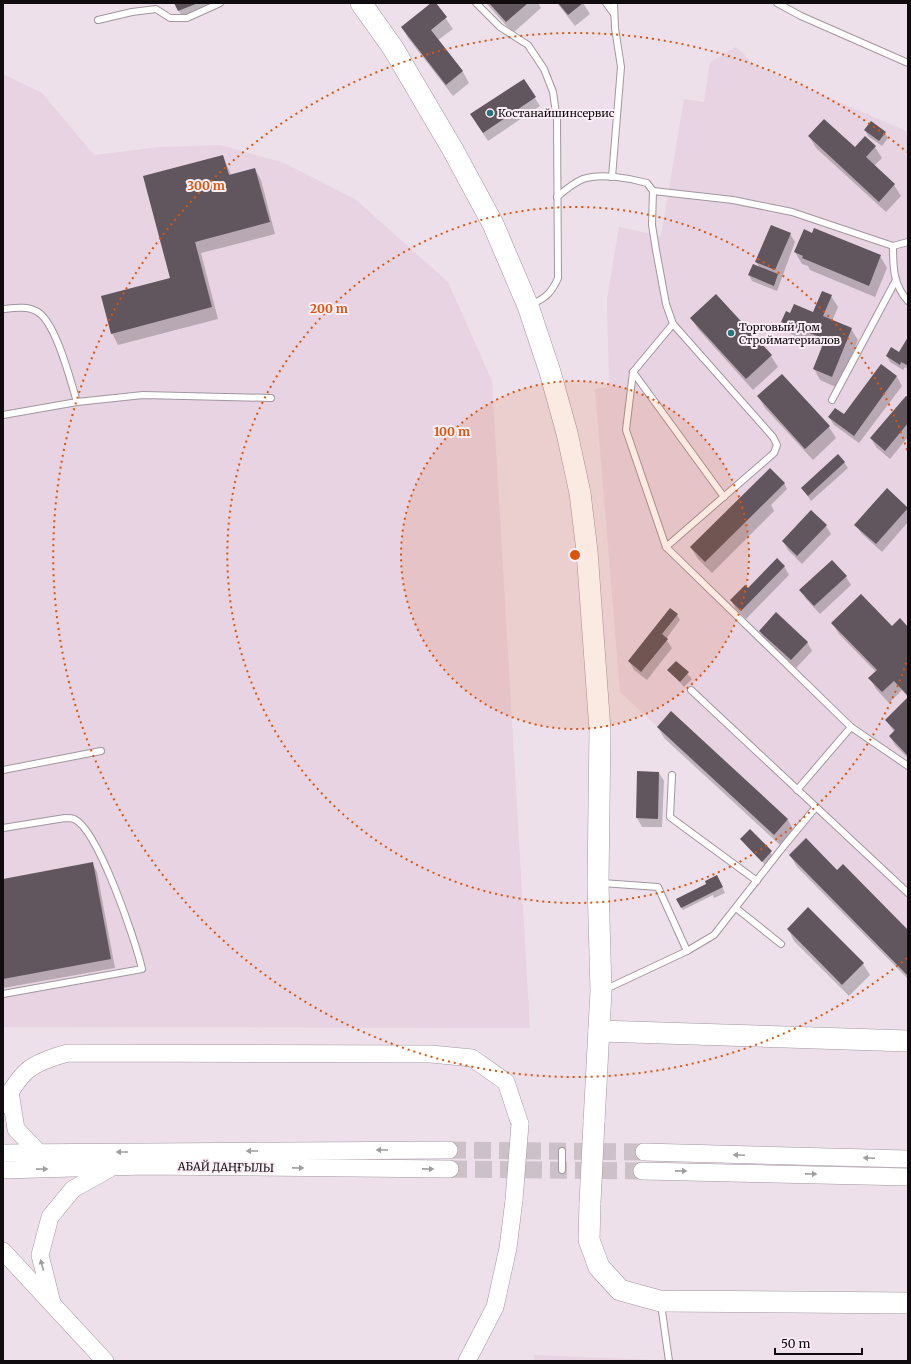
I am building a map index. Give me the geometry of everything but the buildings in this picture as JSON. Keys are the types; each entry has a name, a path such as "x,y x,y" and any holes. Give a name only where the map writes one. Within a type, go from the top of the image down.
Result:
{"highway":[{"path":"361,3 393,48 453,150 493,224 528,306 550,372 567,434 580,493 587,551 600,730 598,883 601,991 589,1240 599,1267 620,1290 660,1301 908,1303"},
{"path":"599,1031 908,1041"}],"main road":[{"path":"38,1153 16,1129 6,1099 22,1075 43,1059 68,1053 431,1054 472,1058 506,1082 520,1124 514,1200 508,1248 495,1307 466,1361"},
{"name":"АБАЙ ДАҢҒЫЛЫ","path":"3,1153 449,1150"},
{"path":"644,1152 908,1159"},
{"name":"АБАЙ ДАҢҒЫЛЫ","path":"3,1170 144,1166 450,1169"},
{"path":"52,1303 40,1256 50,1217 73,1189 110,1168"},
{"path":"642,1170 908,1177"},
{"path":"3,1251 105,1361"}],"lane":[{"path":"98,20 132,12 156,9 170,18 187,18 220,3"},
{"path":"476,3 500,27 528,45 544,69 553,92 558,120 558,278 553,291 542,300 528,306"},
{"path":"606,3 614,14"},
{"path":"612,177 621,66 614,14 614,3"},
{"path":"777,3 801,16 908,63"},
{"path":"557,197 573,184 585,178 612,177 647,183 653,191 733,200 792,212 893,246 908,242"},
{"path":"653,191 651,202 654,237 666,304 673,324 773,437 777,445 774,453 666,547"},
{"path":"893,246 896,280 902,294 908,300"},
{"path":"832,400 896,280"},
{"path":"3,308 28,308 38,311 46,319 58,342 77,402"},
{"path":"673,324 633,372 626,430 666,547 851,727 908,766"},
{"path":"633,372 724,497"},
{"path":"3,415 77,402 143,395 271,398"},
{"path":"691,690 908,893"},
{"path":"797,790 851,727"},
{"path":"3,770 101,751"},
{"path":"672,775 670,817 757,881"},
{"path":"601,991 687,951 714,935 816,807"},
{"path":"3,828 65,818 75,819 82,826 101,856 135,941 142,969 3,994"},
{"path":"598,883 658,887 687,951"},
{"path":"736,908 781,944"},
{"path":"562,1151 562,1170"},
{"path":"660,1301 669,1361"}],"shaded area":[{"path":"736,47 756,66 908,132 908,976 789,855 774,835 620,692 595,389 609,387 607,299 619,227 661,236 684,99 704,102 710,62"},
{"path":"3,74 42,93 94,155 159,147 221,145 284,163 355,199 448,282 492,381 530,1028 3,1027"},
{"path":"534,1355 654,1360 654,1361 534,1361"}],"tunnel":[{"path":"449,1150 644,1152"},
{"path":"450,1169 642,1171"}],"place":[{"name":"Костанайшинсервис","path":"490,113"},
{"name":"Торговый Дом Стройматериалов","path":"731,333"}]}
